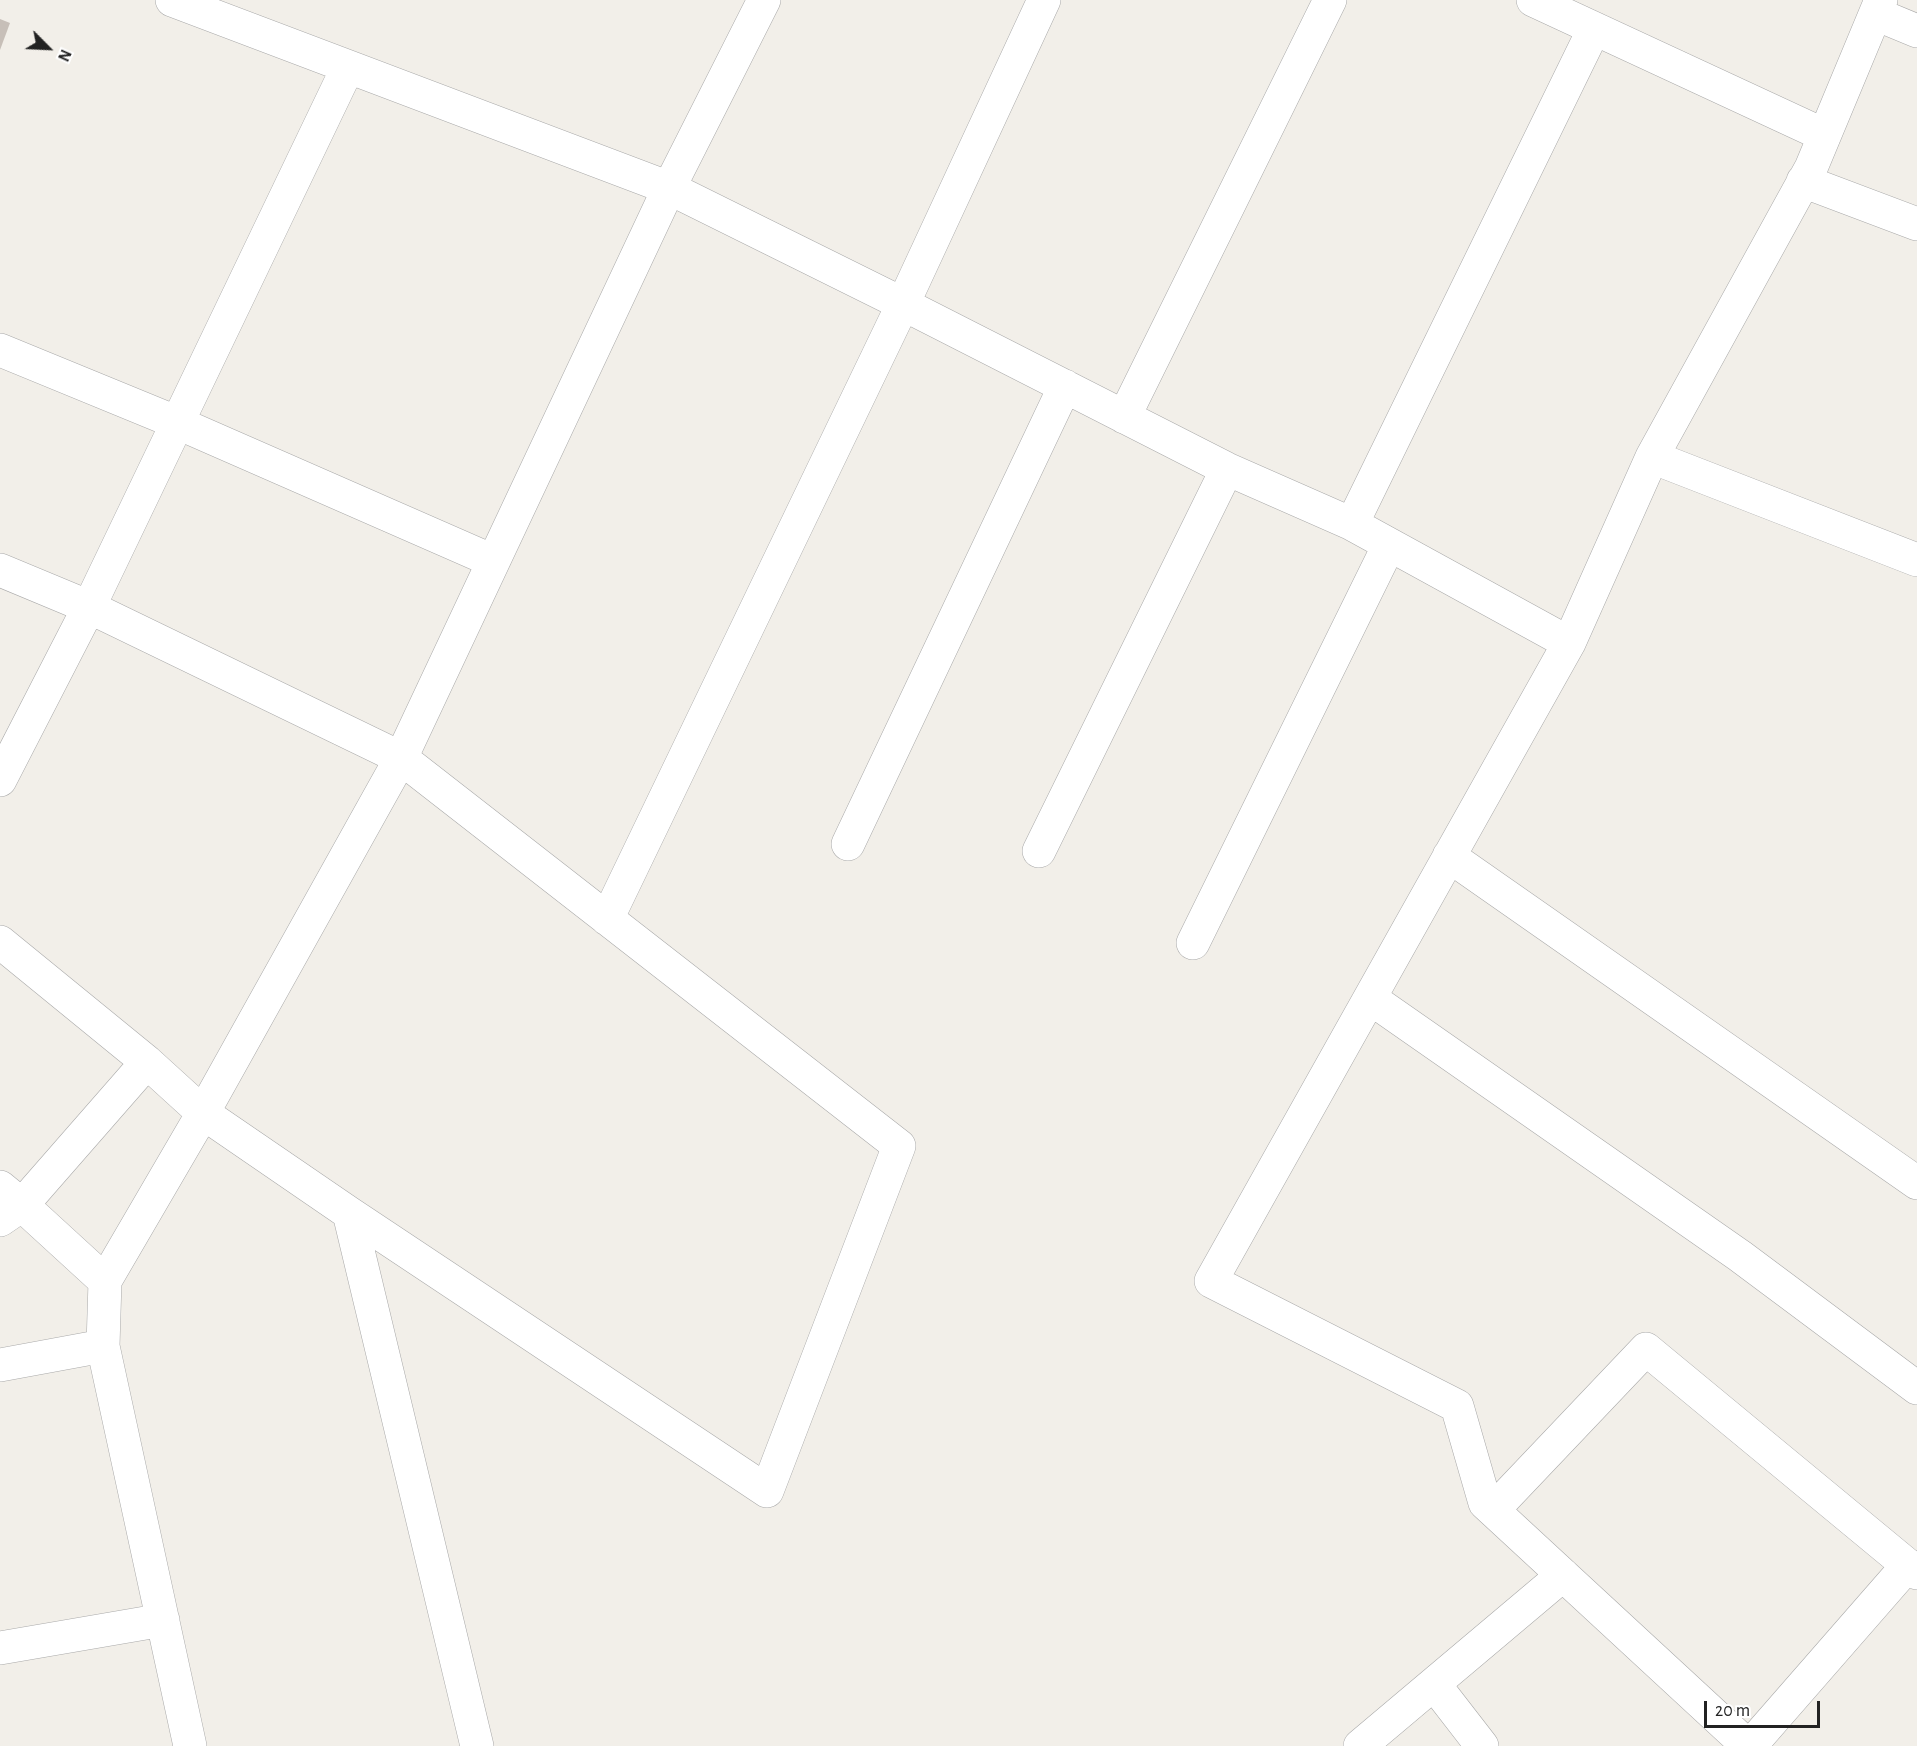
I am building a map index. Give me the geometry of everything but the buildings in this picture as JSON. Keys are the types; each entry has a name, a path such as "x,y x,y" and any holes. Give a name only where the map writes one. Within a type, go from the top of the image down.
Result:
{"street":[{"path":"172,0 669,188 1227,469 1352,524 1569,643"},
{"path":"190,1746 103,1346 105,1281 203,1113 401,758 669,188 764,0"},
{"path":"607,919 903,304 1044,0"},
{"path":"1124,417 1330,0"},
{"path":"1533,0 1824,135"},
{"path":"1493,1510 1646,1349 1913,1569 1749,1746 1485,1503 1457,1406 1211,1281 1569,643 1652,457 1803,181 1879,7 1917,30"},
{"path":"1352,524 1594,29"},
{"path":"0,780 89,607 348,67"},
{"path":"1803,181 1917,224"},
{"path":"0,350 178,423 493,561"},
{"path":"848,844 1065,386"},
{"path":"1652,457 1917,560"},
{"path":"1039,850 1227,469"},
{"path":"1193,943 1389,545"},
{"path":"0,570 89,607 401,758 899,1146 767,1491 203,1113 147,1062 0,942"},
{"path":"1449,856 1917,1183"},
{"path":"1370,998 1740,1256 1917,1388"},
{"path":"105,1281 7,1204 147,1062"},
{"path":"349,1213 477,1746"},
{"path":"0,1365 103,1346"},
{"path":"1360,1746 1563,1575"},
{"path":"0,1648 163,1620"},
{"path":"1434,1684 1482,1746"}]}
